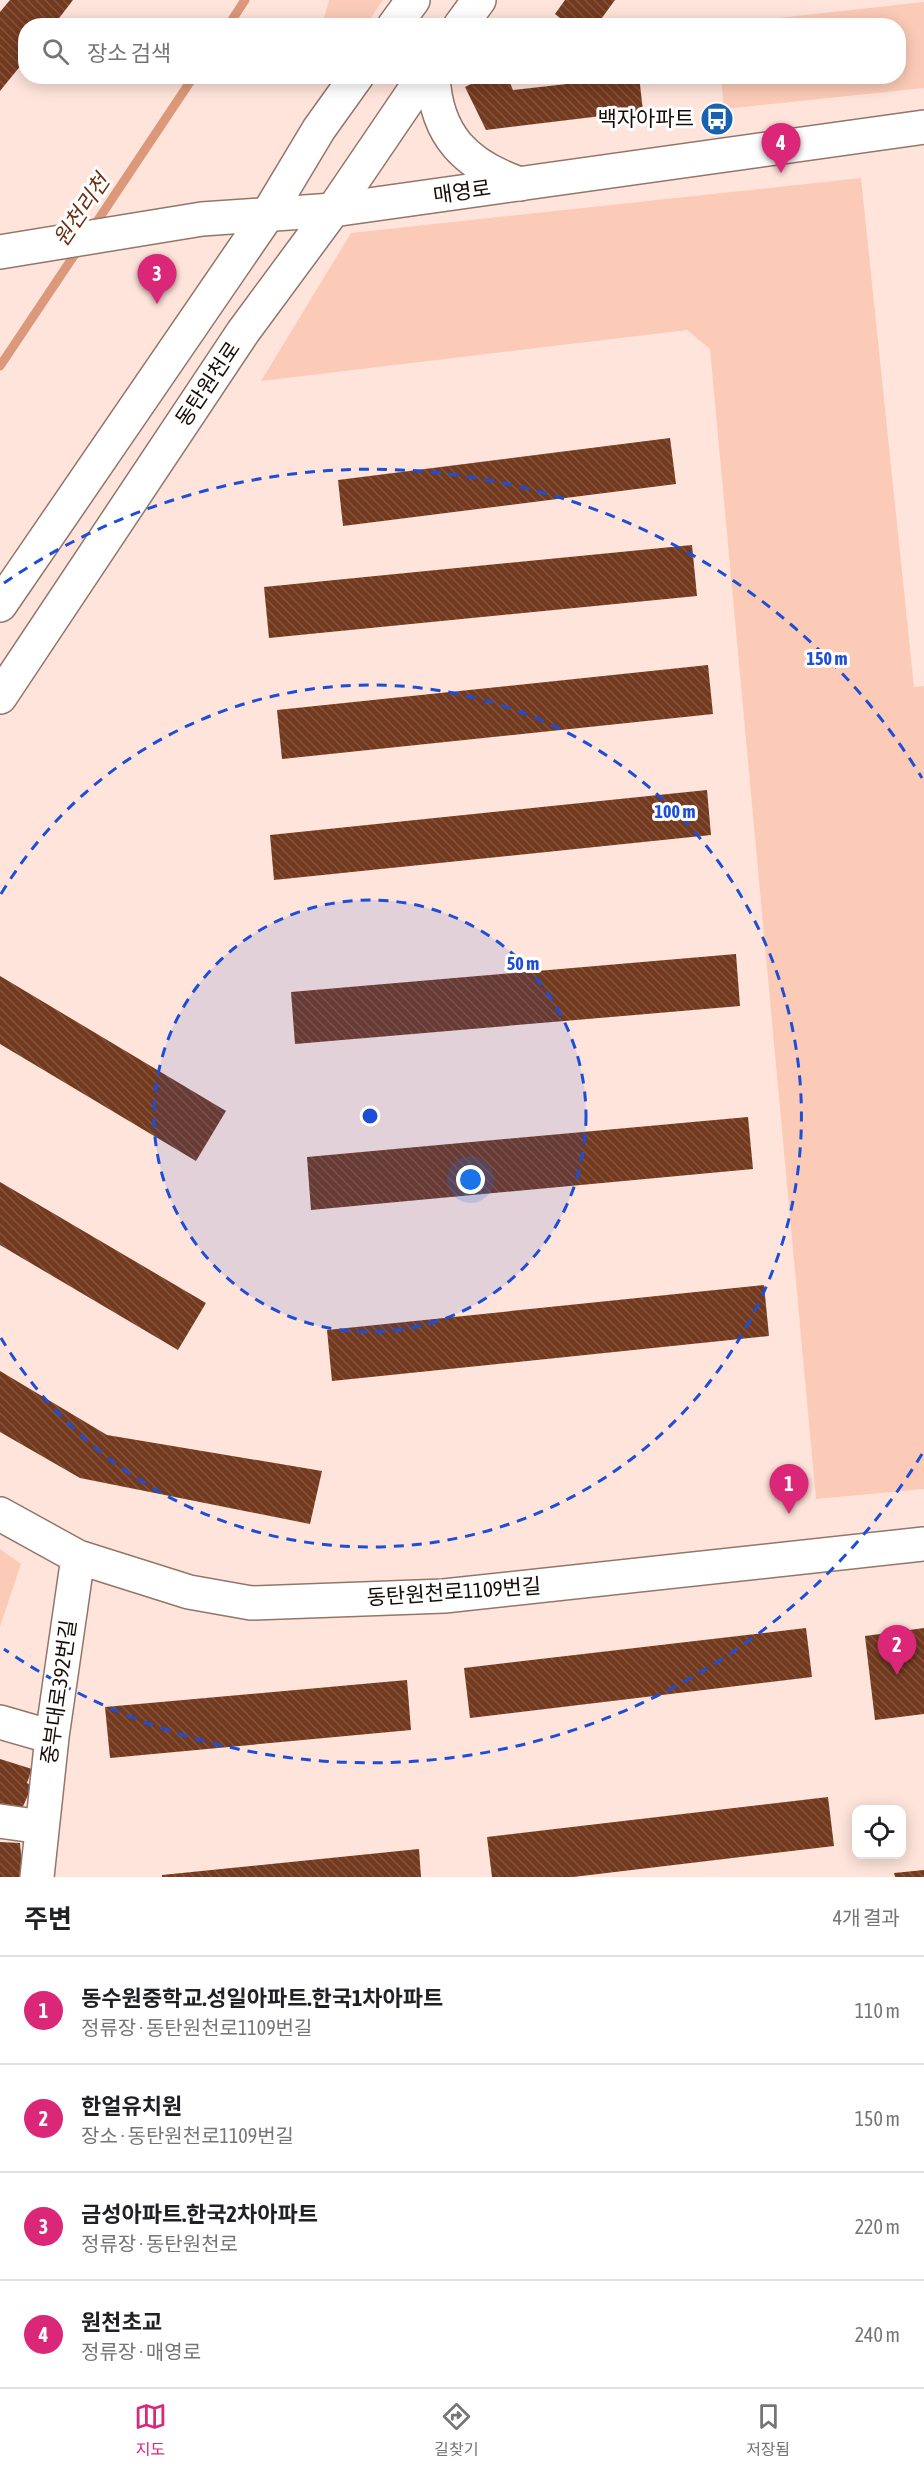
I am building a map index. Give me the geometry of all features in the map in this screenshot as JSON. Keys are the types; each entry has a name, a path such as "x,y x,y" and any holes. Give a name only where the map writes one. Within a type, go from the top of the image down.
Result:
{"street":[{"path":"400,18 412,0"},
{"path":"466,18 479,0"},
{"path":"0,606 268,214 319,129 351,84"},
{"name":"동탄원천로","path":"0,697 243,332 333,210 419,84"},
{"path":"433,84 439,112 458,147 492,174 520,184"},
{"name":"매영로","path":"0,252 202,219 333,210 924,127"},
{"name":"동탄원천로1109번길","path":"0,1514 78,1557 189,1592 251,1603 444,1596 924,1544"},
{"name":"중부대로392번길","path":"37,1877 52,1737 78,1557"},
{"path":"0,1722 52,1737"},
{"path":"0,1821 42,1827"}],"shaded area":[{"path":"329,0 383,0 371,18 324,18"},
{"path":"924,2 924,88 724,109 722,84 906,84 906,18 779,18"},
{"path":"861,178 914,687 924,686 924,1489 816,1499 710,349 687,330 261,381 351,233"},
{"path":"0,1549 21,1564 0,1627"}],"building":[{"path":"10,0 73,0 59,18 18,18 18,69 0,91 0,12"},
{"path":"565,0 615,0 602,18 560,18 555,14"},
{"path":"471,84 510,84 513,90 567,84 640,84 643,111 486,130 465,87"},
{"path":"670,438 676,484 343,526 338,480"},
{"path":"692,545 697,596 269,638 264,587"},
{"path":"708,665 713,714 282,759 277,710"},
{"path":"707,790 711,835 274,880 270,835"},
{"path":"736,954 740,1006 295,1044 291,992"},
{"path":"0,976 226,1111 196,1161 0,1044"},
{"path":"748,1117 753,1169 311,1210 307,1157"},
{"path":"0,1182 206,1303 178,1350 0,1245"},
{"path":"764,1285 769,1336 332,1381 327,1330"},
{"path":"0,1371 107,1435 322,1471 310,1524 80,1478 0,1432"},
{"path":"806,1628 812,1677 470,1718 464,1668"},
{"path":"924,1628 924,1714 875,1720 865,1636"},
{"path":"407,1680 411,1730 110,1758 105,1707"},
{"path":"0,1759 32,1769 27,1783 32,1786 21,1811 0,1805"},
{"path":"828,1797 834,1846 573,1877 492,1877 487,1837"},
{"path":"0,1842 20,1843 23,1877 0,1877"},
{"path":"419,1849 421,1877 162,1877 162,1875"},
{"path":"924,1870 924,1877 895,1877 894,1873"}],"waterway":[{"name":"원천리천","path":"233,18 245,0"},
{"name":"원천리천","path":"92,229 189,84"},
{"name":"원천리천","path":"0,366 79,248"}],"place":[{"name":"백자아파트","path":"717,119"},
{"name":"원천초교","path":"781,173"},
{"name":"금성아파트.한국2차아파트","path":"157,304"},
{"name":"동수원중학교.성일아파트.한국1차아파트","path":"789,1514"},
{"name":"한얼유치원","path":"897,1675"}]}
